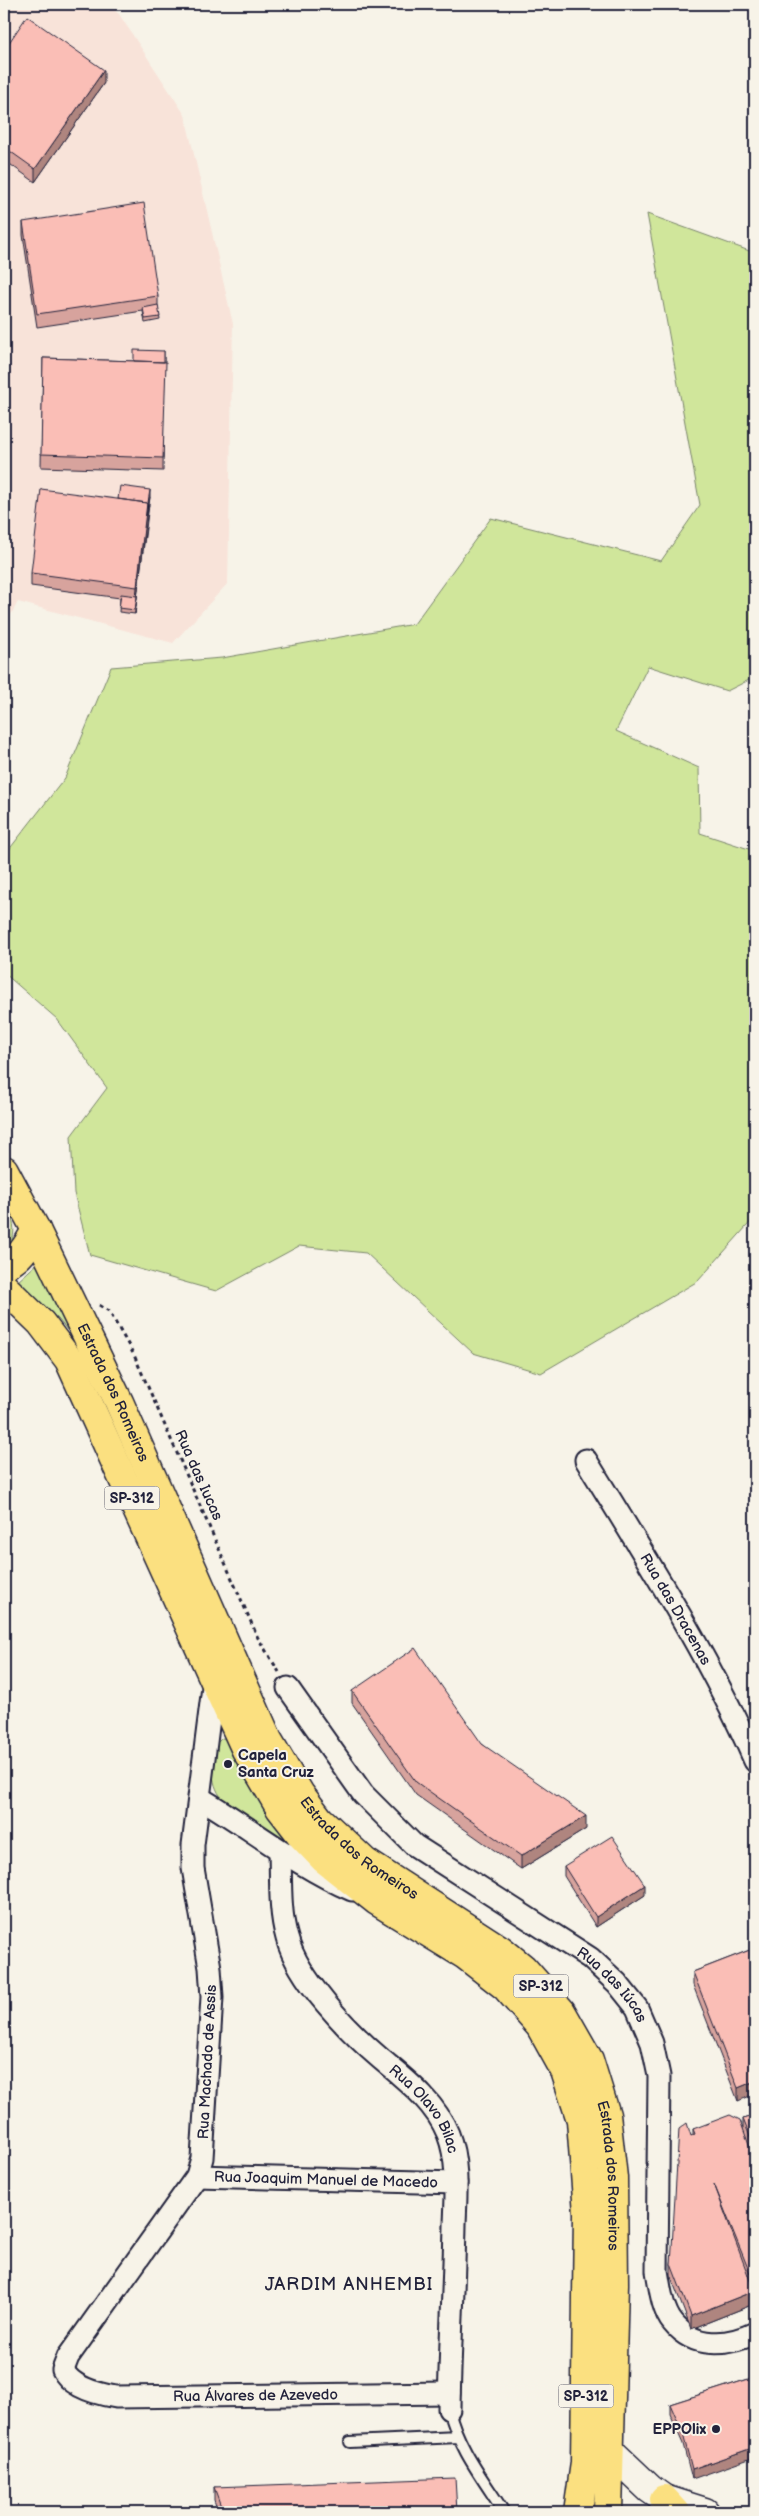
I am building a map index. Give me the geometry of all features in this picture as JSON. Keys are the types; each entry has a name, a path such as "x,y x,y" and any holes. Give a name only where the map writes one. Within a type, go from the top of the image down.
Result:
{"main road":[{"name":"Estrada dos Romeiros","path":"4,1170 69,1296 119,1402 268,1740 300,1794 319,1819 365,1862 493,1945 523,1968 561,2011 589,2060 606,2115 613,2178 614,2284 608,2512"},
{"path":"4,1265 12,1262 22,1252 36,1230"},
{"name":"Estrada dos Romeiros","path":"4,1287 40,1323 69,1360 250,1757 280,1808 301,1835 324,1859 377,1900 465,1955 506,1987 540,2026 565,2071 580,2120 587,2180 585,2463 578,2512"},
{"path":"584,2512 585,2463"}],"street":[{"name":"Rua das Dracenas","path":"586,1460 701,1654 734,1714 755,1762"},
{"name":"Rua Machado de Assis","path":"66,2375 64,2364 197,2176 204,2137 212,1997 210,1968 193,1868 193,1844 214,1679"},
{"name":"Rua das Iúcas","path":"288,1688 363,1794 414,1844 590,1958 617,1984 637,2008 652,2043 659,2076 657,2271 663,2301 672,2323 689,2336 709,2344 726,2342 755,2333"},
{"path":"200,1798 280,1851 330,1881 377,1900"},
{"name":"Rua Olavo Bilac","path":"280,1851 283,1920 293,1956 314,1988 357,2036 428,2100 440,2116 454,2154 456,2183 454,2301 449,2401"},
{"name":"Rua Joaquim Manuel de Macedo","path":"197,2176 456,2183"},
{"name":"Rua Álvares de Azevedo","path":"66,2375 86,2388 116,2397 449,2401"},
{"path":"611,2452 670,2506 705,2512"}],"lane":[{"path":"449,2401 458,2437 504,2512"},
{"path":"350,2442 458,2437"}],"path":[{"name":"Rua das Iucas","path":"69,1296 90,1300 109,1311 121,1329 258,1638 288,1688"}],"shaded area":[{"path":"4,4 107,4 119,14 185,115 233,324 228,583 173,643 18,602 4,627"}],"green space":[{"path":"647,214 755,253 755,677 727,691 648,666 616,731 699,768 700,833 755,851 755,1217 698,1281 541,1373 473,1353 366,1253 299,1246 216,1291 90,1255 74,1193 71,1136 107,1088 57,1019 4,973 4,856 65,778 111,667 222,658 414,624 491,518 661,561 700,505"},
{"path":"4,1199 12,1219 14,1232 13,1238 4,1248"},
{"path":"40,1261 78,1343 58,1319 17,1282"},
{"path":"222,1738 226,1739 313,1867 226,1804 220,1796 214,1782 213,1768 216,1744"}],"building":[{"path":"27,16 104,70 35,169 4,147 4,50"},
{"path":"144,203 158,296 37,314 23,222"},
{"path":"158,305 160,317 145,319 143,308"},
{"path":"134,350 164,351 164,362 134,361"},
{"path":"43,358 166,362 163,458 41,454"},
{"path":"120,486 150,490 147,509 147,503 118,499"},
{"path":"41,489 147,503 137,587 31,573"},
{"path":"121,594 137,596 135,610 119,608"},
{"path":"415,1648 482,1744 586,1816 521,1856 416,1782 352,1691"},
{"path":"612,1836 645,1885 596,1917 564,1866"},
{"path":"755,1948 755,2081 738,2088 693,1972"},
{"path":"730,2115 740,2120 755,2162 755,2283 714,2184 754,2291 691,2316 671,2264 679,2129 687,2123 691,2136 695,2134 693,2129"},
{"path":"755,2115 755,2149 743,2119"},
{"name":"EPPOlix","path":"755,2377 755,2447 692,2469 683,2434 670,2404"},
{"path":"455,2478 457,2512 223,2512 214,2487"}],"place":[{"name":"Capela Santa Cruz","path":"228,1764"},
{"name":"EPPOlix","path":"716,2429"}],"district":[{"name":"JARDIM ANHEMBI","path":"349,2284"}]}
